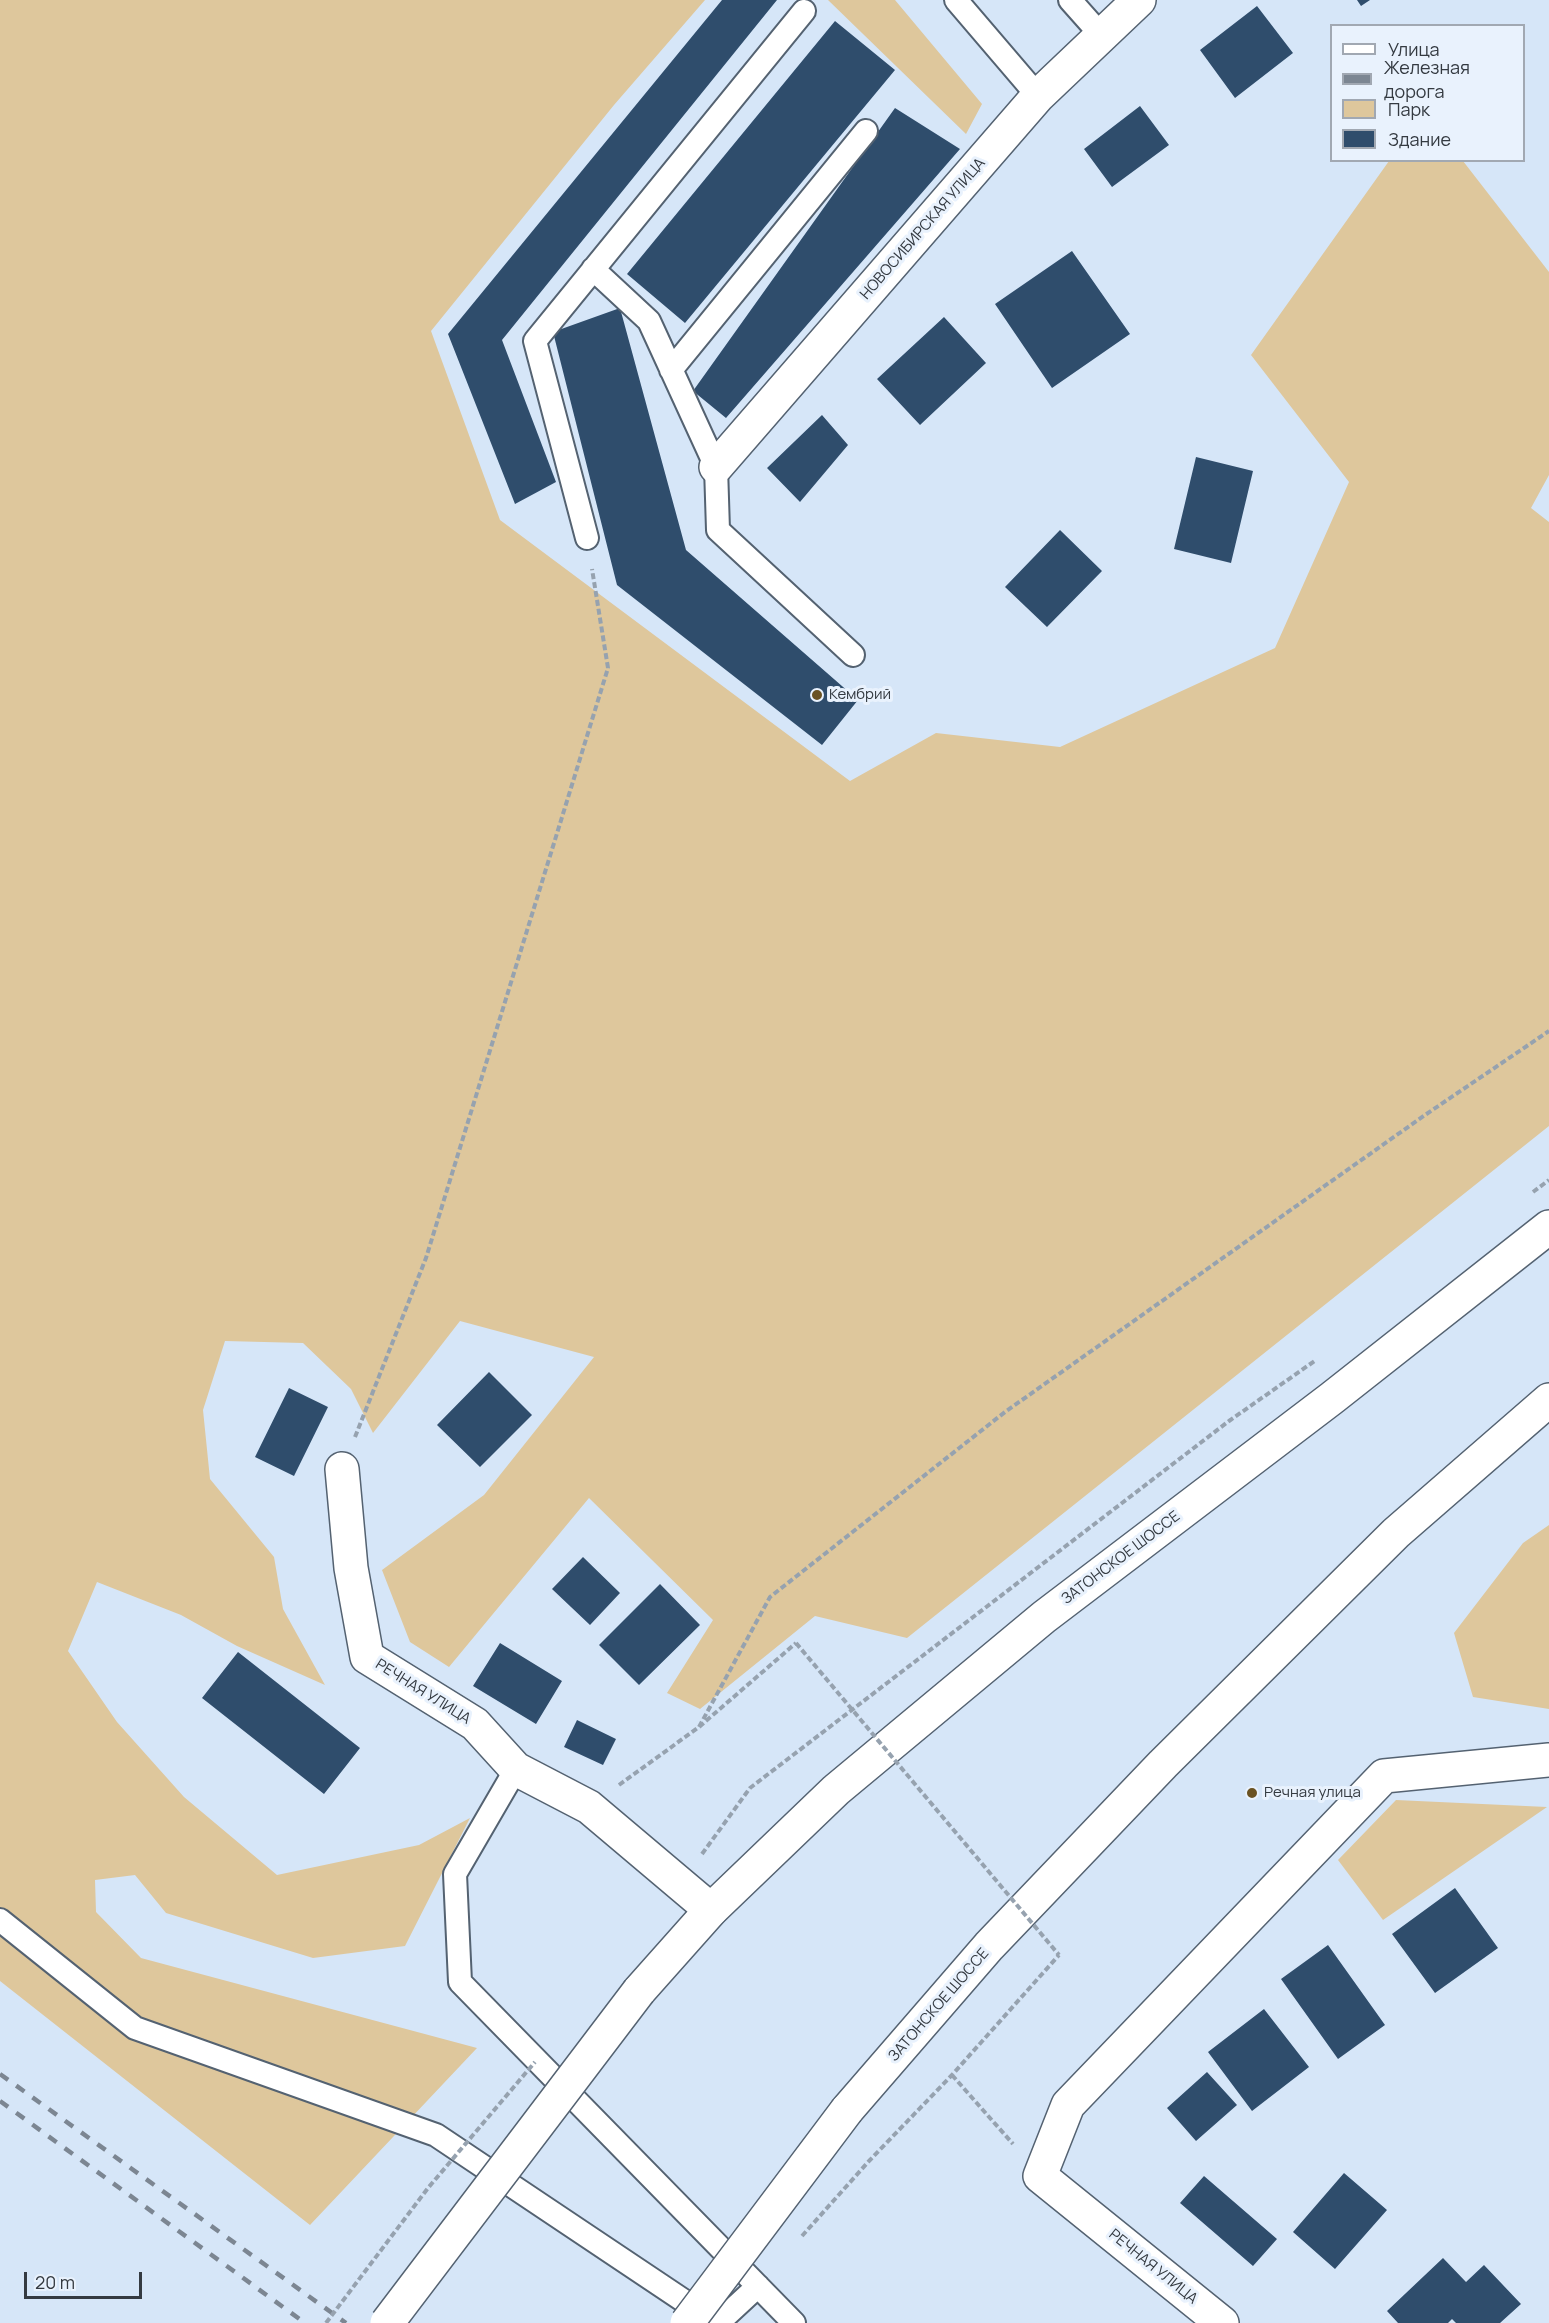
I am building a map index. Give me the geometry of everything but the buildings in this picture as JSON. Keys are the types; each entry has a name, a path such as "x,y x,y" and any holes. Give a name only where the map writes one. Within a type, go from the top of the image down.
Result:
{"main road":[{"name":"НОВОСИБИРСКАЯ УЛИЦА","path":"716,467 1038,96 1139,0"},
{"name":"ЗАТОНСКОЕ ШОССЕ","path":"387,2323 639,1990 711,1910 836,1790 1044,1617 1341,1391 1549,1227"},
{"name":"ЗАТОНСКОЕ ШОССЕ","path":"687,2323 847,2110 989,1946 1163,1764 1396,1533 1549,1400"},
{"name":"РЕЧНАЯ УЛИЦА","path":"342,1469 351,1568 367,1657 475,1724 516,1769 589,1807 711,1910"},
{"path":"1040,2176 1068,2105 1384,1776 1549,1760"},
{"name":"РЕЧНАЯ УЛИЦА","path":"1040,2176 1222,2323"}],"lane":[{"path":"957,0 1038,96"},
{"path":"1070,0 1102,36"},
{"path":"587,538 535,341 804,11"},
{"path":"671,370 866,131"},
{"path":"593,269 649,321 716,467 718,530 853,655"},
{"path":"516,1769 455,1874 460,1982 794,2323"},
{"path":"0,1920 135,2028 436,2134 718,2323 758,2286"}],"path":[{"path":"342,1469 426,1258 608,668 587,538"},
{"path":"699,1727 770,1597 1005,1412 1425,1115 1549,1031"},
{"path":"589,1807 699,1727 796,1643 1059,1955 835,2199"},
{"path":"326,2323 429,2188 540,2056"},
{"path":"952,2074 1040,2176"}],"green space":[{"path":"0,0 705,0 614,105 431,331 500,520 850,781 936,733 1060,747 1275,648 1349,482 1251,355 1388,162 1464,162 1549,272 1549,475 1531,508 1549,522 1549,1126 907,1638 815,1616 700,1709 667,1693 713,1620 589,1498 449,1667 410,1642 382,1570 484,1495 594,1357 460,1321 373,1433 351,1389 303,1343 225,1341 203,1410 210,1479 274,1557 283,1609 325,1685 237,1646 181,1615 97,1582 68,1651 117,1722 184,1797 277,1875 419,1845 470,1818 405,1946 313,1958 166,1913 135,1875 95,1880 96,1912 141,1958 477,2048 310,2225 0,1981"},
{"path":"828,0 895,0 982,104 966,134"},
{"path":"1549,1525 1549,1709 1473,1697 1454,1633 1523,1543"},
{"path":"1396,1800 1547,1807 1383,1920 1338,1860"}],"railway":[{"path":"0,2074 346,2323"},
{"path":"0,2101 305,2323"}],"place":[{"name":"Кембрий","path":"817,695"},
{"name":"Речная улица","path":"1252,1793"}]}
